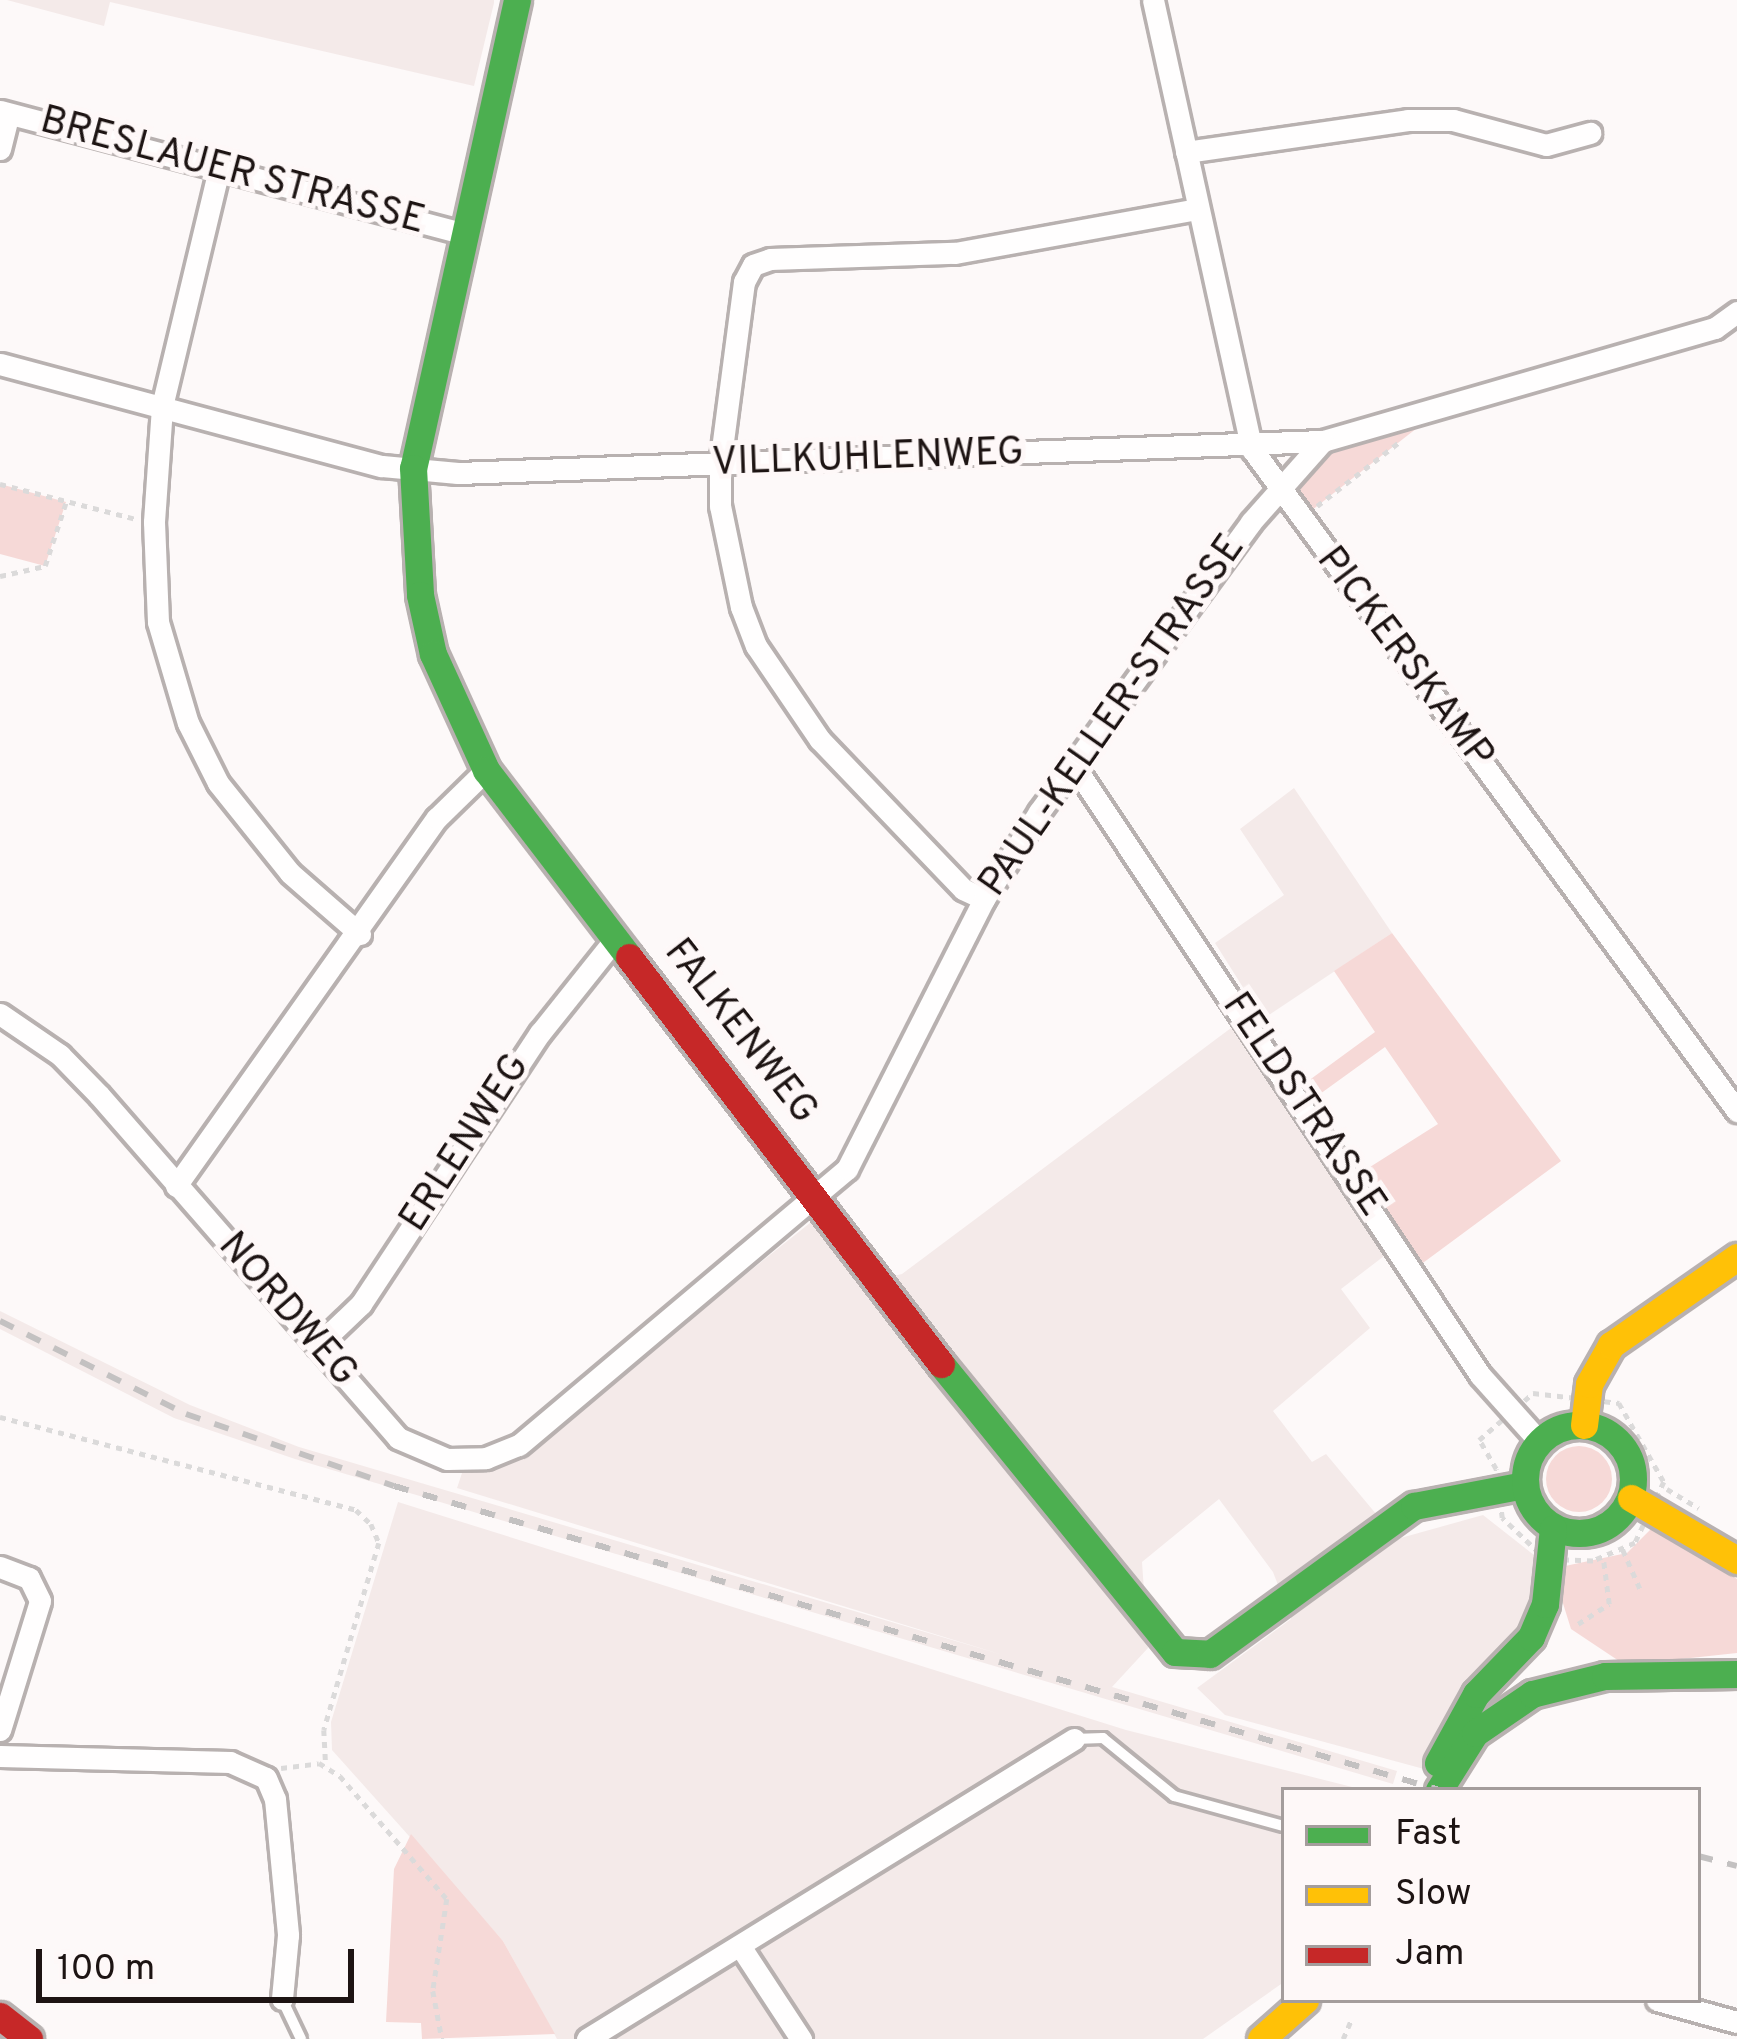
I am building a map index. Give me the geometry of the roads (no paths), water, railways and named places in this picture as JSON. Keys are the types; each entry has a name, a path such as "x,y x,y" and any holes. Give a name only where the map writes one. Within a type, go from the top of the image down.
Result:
{"main road":[{"name":"FALKENWEG","path":"517,0 413,468 429,634 450,702 486,770 820,1199 1028,1477 1175,1652 1210,1654 1414,1506 1511,1487"},
{"path":"1643,1503 1607,1527 1571,1534 1553,1528 1511,1487 1540,1442 1585,1412 1611,1345 1737,1257"},
{"path":"1585,1412 1625,1450 1643,1503 1737,1559"},
{"path":"1429,1787 1462,1714 1531,1637 1554,1557 1553,1528"},
{"path":"1693,1677 1737,1663"},
{"path":"1441,1787 1475,1732 1532,1694 1606,1676 1737,1674"},
{"path":"1262,2039 1302,2003"},
{"path":"0,2016 29,2039"}],"street":[{"name":"PICKERSKAMP","path":"1153,0 1252,449 1278,493 1737,1111"},
{"name":"BRESLAUER STRASSE","path":"4,112 464,234"},
{"path":"0,149 4,112"},
{"path":"1186,152 1408,120 1453,120 1546,145 1590,133"},
{"path":"219,169 162,407 154,522 158,622 188,723 218,783 265,844 360,934"},
{"path":"984,899 963,889 848,772 756,646 730,567 720,464 744,282 753,265 955,253 1197,208"},
{"name":"VILLKUHLENWEG","path":"0,364 413,468 1252,449 1322,441 1715,328 1737,312"},
{"path":"1278,493 1322,441"},
{"name":"PAUL-KELLER-STRASSE","path":"820,1199 847,1169 984,899 1073,764 1278,493"},
{"name":"FELDSTRASSE","path":"1073,764 1480,1375 1540,1442"},
{"path":"176,1186 360,934 437,818 486,770"},
{"name":"ERLENWEG","path":"317,1346 361,1304 540,1033 615,939"},
{"name":"NORDWEG","path":"0,1014 60,1055 398,1438 447,1459 486,1457 519,1444 820,1199"},
{"path":"0,1567 29,1578 40,1600 0,1730"},
{"path":"587,2039 742,1949 1074,1739"},
{"path":"0,1756 230,1762 266,1778 275,1799 288,1935 282,1999"},
{"path":"742,1949 801,2039"},
{"path":"1668,2003 1737,2022"}],"lane":[{"path":"1074,1739 1103,1738 1174,1796 1281,1825"},
{"path":"282,1999 301,2039"}],"railway":[{"path":"0,1321 186,1414 394,1486 1430,1787"},
{"path":"1701,1857 1737,1866"}]}
